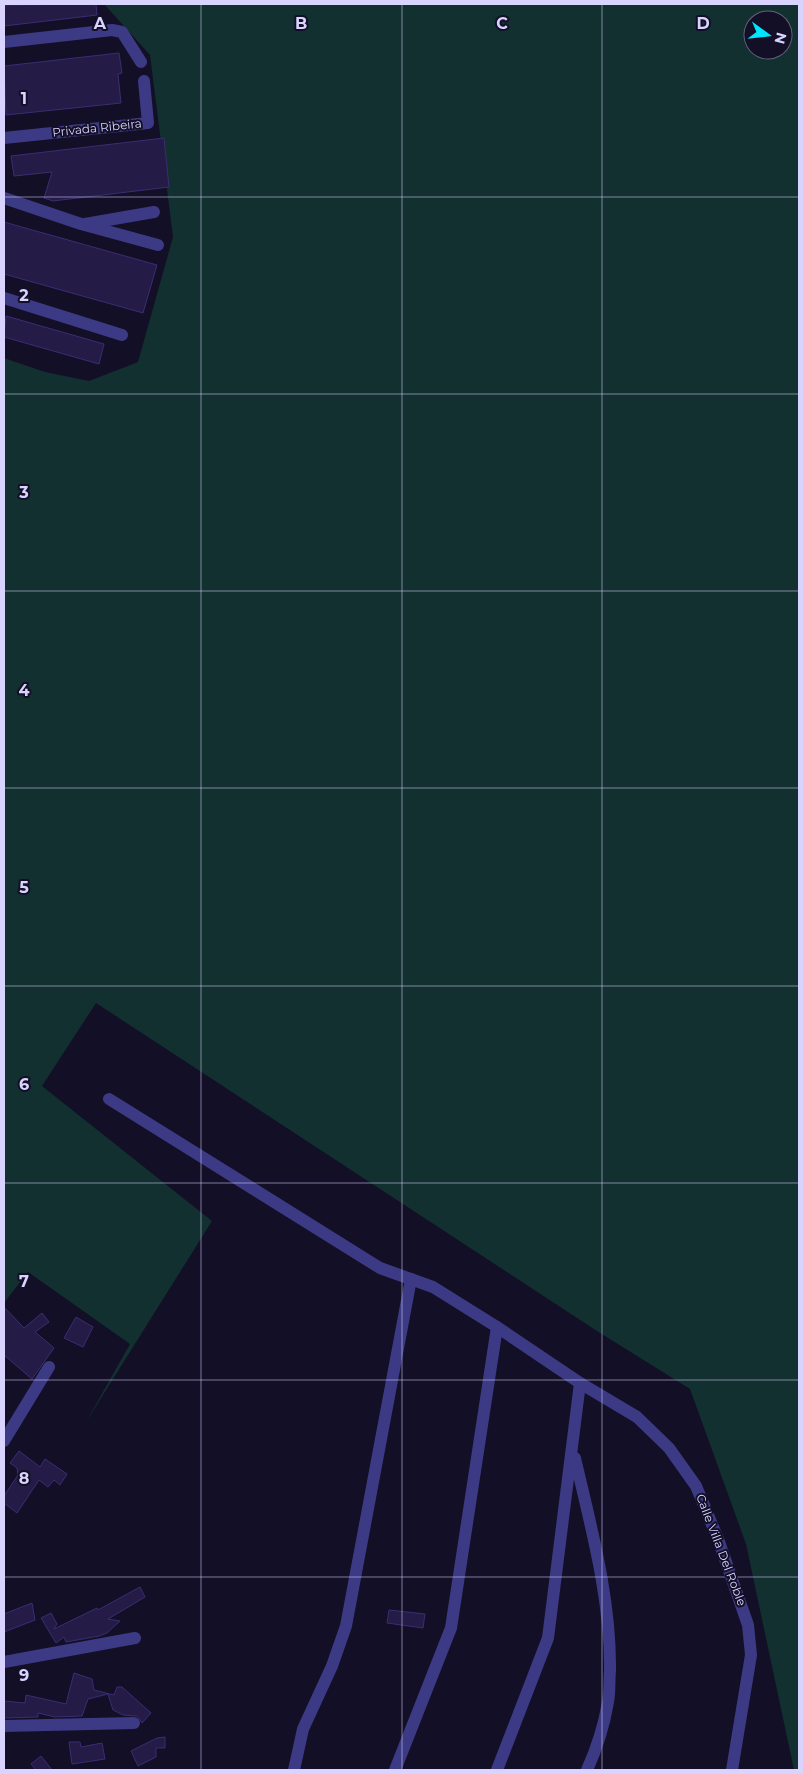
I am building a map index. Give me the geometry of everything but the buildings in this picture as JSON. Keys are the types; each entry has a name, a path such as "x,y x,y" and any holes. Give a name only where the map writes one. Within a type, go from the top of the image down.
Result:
{"street":[{"path":"4,42 112,30 122,32 141,62"},
{"name":"Privada Ribeira","path":"4,138 148,123 144,81"},
{"path":"4,198 81,224 158,245"},
{"path":"81,224 154,212"},
{"path":"4,298 122,334"},
{"name":"Calle Villa Del Roble","path":"109,1099 380,1268 433,1287 497,1327 580,1383 637,1417 670,1448 696,1486 718,1539 748,1625 750,1655 732,1770"},
{"path":"294,1770 303,1729 332,1666 346,1626 411,1279"},
{"path":"395,1770 451,1628 497,1327"},
{"path":"4,1442 49,1367"},
{"path":"497,1770 548,1638 566,1507 580,1383"},
{"path":"572,1445 595,1545 607,1616 610,1656 609,1700 597,1747 586,1770"},
{"path":"4,1662 135,1638"},
{"path":"4,1726 134,1723"}],"green space":[{"path":"104,4 799,4 799,1770 794,1770 746,1544 690,1389 597,1331 96,1003 42,1086 212,1221 86,1422 130,1344 28,1272 4,1303 4,358 45,372 89,381 138,362 173,237 150,55"}]}
